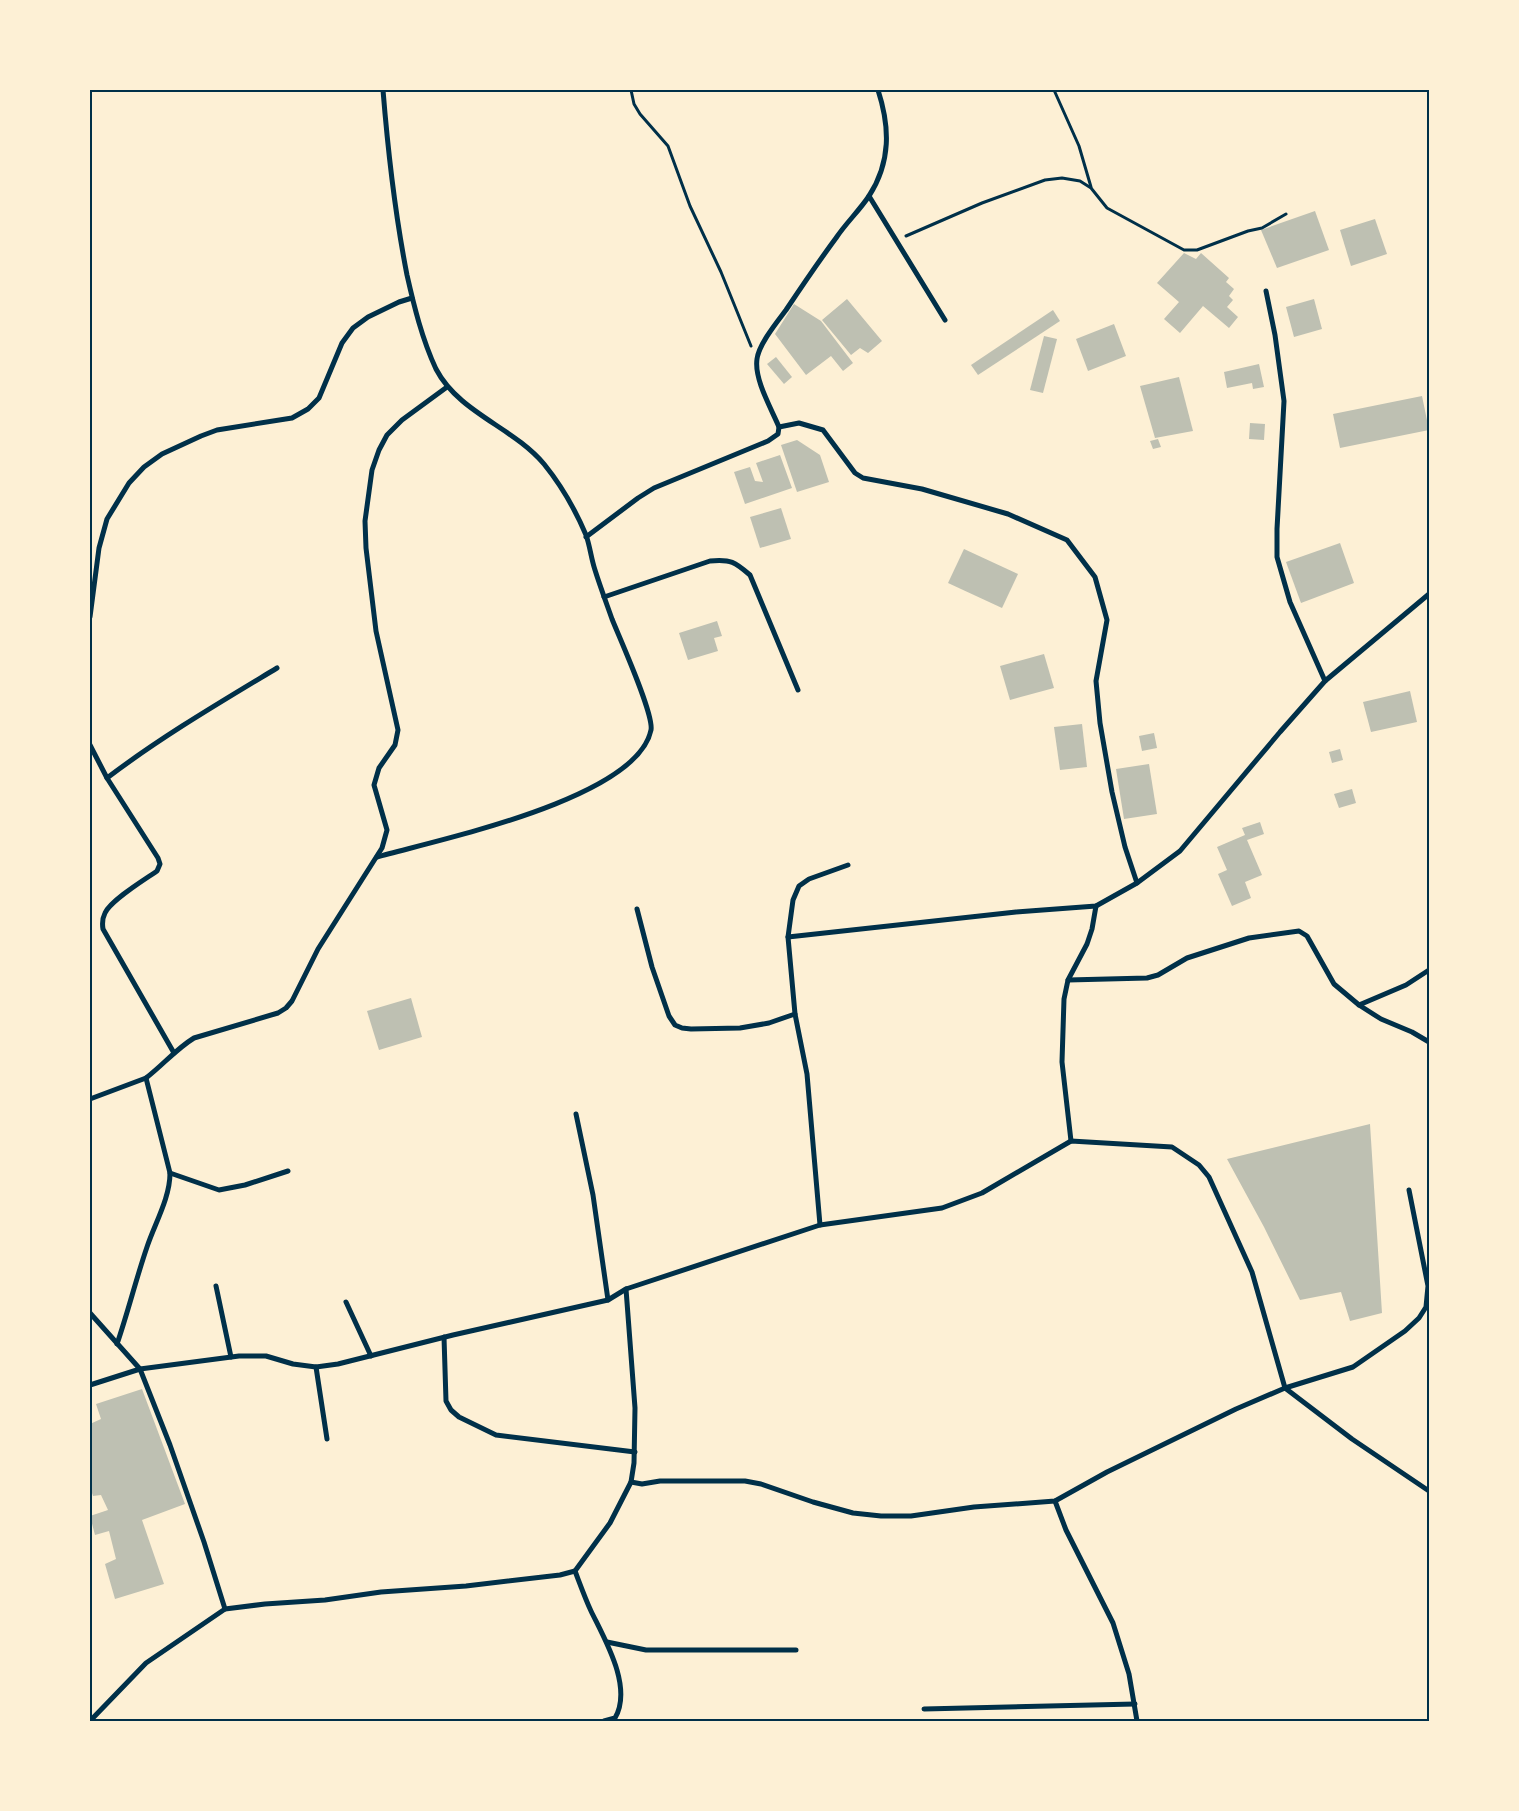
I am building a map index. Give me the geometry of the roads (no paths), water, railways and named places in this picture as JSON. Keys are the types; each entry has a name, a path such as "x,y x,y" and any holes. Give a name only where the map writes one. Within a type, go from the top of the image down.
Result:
{"street":[{"path":"377,857 466,834 589,790 616,774 632,760 648,738 651,729 648,708 604,597 586,537 561,486 542,461 525,445 475,412 447,386 436,369 425,343 412,298 399,234 383,90"},
{"path":"586,537 654,488 776,437 780,430 757,374 759,350 836,237 869,196 879,178 888,144 878,90"},
{"path":"869,196 945,320"},
{"path":"1266,290 1275,335 1284,401 1277,529 1278,557 1290,602 1325,681"},
{"path":"90,616 99,548 108,519 129,483 144,467 162,454 217,430 292,418 308,409 319,398 342,343 353,328 368,317 412,298"},
{"path":"90,1099 146,1078 194,1038 278,1013 286,1008 297,993 318,949 377,857 387,830 374,785 379,768 395,745 398,730 376,631 366,548 365,521 372,470 387,435 402,420 447,386"},
{"path":"779,427 798,423 823,430 856,473 864,478 922,489 1008,514 1067,540 1095,577 1107,620 1096,681 1100,723 1112,792 1125,847 1137,883"},
{"path":"604,597 710,561 725,560 737,563 750,575 798,690"},
{"path":"788,937 1016,912 1096,906 1137,883 1180,851 1325,681 1429,594"},
{"path":"106,778 145,749 185,723 277,668"},
{"path":"90,746 106,778 160,864 157,871 112,904 105,912 102,920 103,929 174,1053"},
{"path":"820,1225 807,1074 795,1014 788,937 793,900 799,886 809,879 848,865"},
{"path":"1071,1140 1062,1062 1064,999 1068,980 1087,944 1096,906"},
{"path":"637,909 647,951 669,1016 675,1025 691,1029 740,1028 769,1023 795,1014"},
{"path":"1068,980 1148,978 1158,975 1188,958 1249,938 1299,930 1307,936 1334,984 1359,1005 1381,1019 1412,1032 1429,1042"},
{"path":"1359,1005 1406,985 1429,970"},
{"path":"117,1344 134,1293 141,1264 170,1182 170,1173 146,1078"},
{"path":"576,1114 593,1195 608,1300"},
{"path":"90,1385 140,1369 231,1357 266,1356 293,1364 316,1367 338,1364 444,1337 608,1300 626,1289 820,1225 942,1208 982,1192 1071,1140 1172,1147 1199,1165 1209,1177 1252,1272 1285,1388 1352,1439 1429,1491"},
{"path":"170,1173 219,1190 245,1185 288,1171"},
{"path":"631,1482 642,1484 660,1481 745,1481 761,1484 853,1513 881,1516 911,1516 974,1507 1055,1501 1107,1472 1236,1408 1285,1388 1353,1367 1405,1331 1420,1318 1426,1307 1428,1286 1409,1190"},
{"path":"216,1286 231,1357"},
{"path":"90,1721 146,1663 225,1609 325,1600 382,1592 466,1586 560,1576 575,1571 610,1523 631,1482 635,1452 635,1408 626,1289"},
{"path":"346,1302 371,1356"},
{"path":"90,1313 140,1369 170,1444 225,1609"},
{"path":"444,1337 446,1401 451,1410 459,1417 496,1435 635,1452"},
{"path":"316,1367 327,1439"},
{"path":"1055,1501 1066,1530 1113,1623 1129,1674 1137,1721"},
{"path":"575,1571 617,1671 622,1697 620,1709 615,1718 604,1721"},
{"path":"606,1642 646,1650 796,1650"},
{"path":"924,1709 1135,1704"}]}
